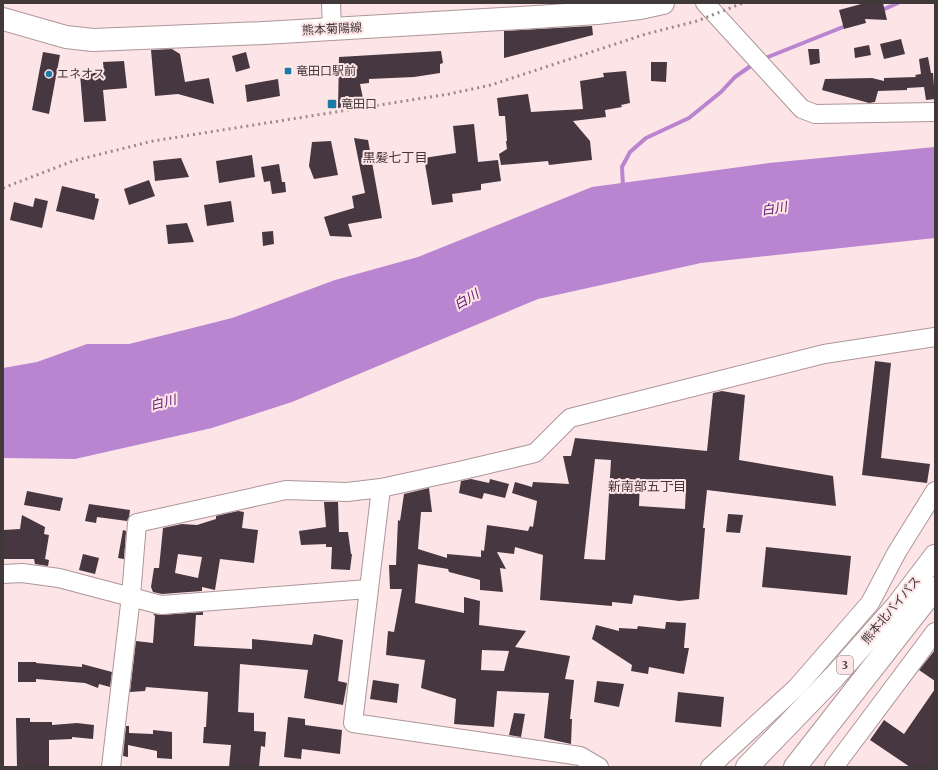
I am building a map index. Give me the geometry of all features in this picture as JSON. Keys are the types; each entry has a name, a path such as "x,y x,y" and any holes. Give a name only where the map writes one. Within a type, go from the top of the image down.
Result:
{"main road":[{"name":"熊本菊陽線","path":"3,19 66,38 93,40 332,29 597,13 640,8 663,3"},
{"name":"熊本北バイパス","path":"747,767 834,677 897,606 935,556"},
{"name":"熊本北バイパス","path":"795,767 935,588"}],"street":[{"path":"331,3 332,29"},
{"path":"705,3 802,108 815,114 935,112"},
{"path":"111,767 131,596 137,523 286,490 347,492 381,488 535,453 570,418 824,354 935,337"},
{"path":"381,488 353,723 580,756 599,767"},
{"path":"710,767 797,687 870,603 897,552 935,491"},
{"path":"3,574 22,573 60,578 161,605 368,589"},
{"path":"834,767 935,632"}],"water":[{"name":"白川","path":"935,147 935,238 701,263 538,299 292,402 212,428 75,459 3,458 3,368 37,362 87,344 129,344 232,318 335,280 418,257 592,187 769,163"}],"building":[{"path":"865,3 883,3 887,20 865,19 866,23 844,29 839,10"},
{"path":"592,26 593,35 504,58 504,31"},
{"path":"901,39 905,54 884,59 880,44"},
{"path":"869,45 871,55 855,58 854,48"},
{"path":"172,49 180,54 185,82 209,78 214,104 178,94 155,96 151,50"},
{"path":"808,49 819,49 820,63 810,65"},
{"path":"441,51 443,63 440,64 440,73 414,77 369,79 369,83 360,84 364,103 338,108 339,57"},
{"path":"43,52 60,55 49,114 32,110"},
{"path":"246,52 250,68 236,72 232,56"},
{"path":"928,57 931,73 933,73 935,99 926,100 924,87 907,88 907,90 878,91 875,102 869,103 822,90 825,79 872,78 884,81 884,78 916,77 915,75 921,74 919,59"},
{"path":"124,61 127,88 103,90 106,121 84,122 80,74 104,72 103,62"},
{"path":"651,62 667,62 666,82 651,81"},
{"path":"626,71 630,103 621,105 622,107 605,110 606,117 573,121 590,141 592,160 549,165 548,161 501,165 499,154 507,149 507,141 505,116 499,116 497,98 528,94 531,112 583,109 580,81 604,77 603,73"},
{"path":"278,79 280,96 247,102 245,85"},
{"path":"474,124 478,162 498,160 501,181 481,184 481,190 452,194 453,202 432,205 424,158 456,153 453,126"},
{"path":"354,138 368,140 382,218 348,224 352,237 330,236 324,217 354,208 352,196 365,193"},
{"path":"331,141 338,175 314,179 309,166 312,142"},
{"path":"252,155 255,177 219,183 216,161"},
{"path":"181,158 189,177 155,181 153,161"},
{"path":"279,164 282,182 285,182 286,192 272,194 270,181 264,182 261,167"},
{"path":"149,180 155,196 129,205 124,189"},
{"path":"62,186 95,194 95,198 99,199 94,220 56,211"},
{"path":"35,198 48,201 42,228 10,220 14,202 33,207"},
{"path":"231,201 234,222 207,226 204,205"},
{"path":"187,223 194,242 168,244 166,225"},
{"path":"273,231 274,244 263,246 262,232"},
{"path":"875,361 891,363 881,458 930,464 927,483 862,475"},
{"path":"722,391 745,395 739,460 833,476 836,506 707,490 703,528 705,528 699,599 679,601 634,595 632,604 612,602 612,606 540,600 543,555 515,547 514,554 497,552 506,569 500,568 503,592 480,590 480,580 449,572 448,569 418,564 415,603 464,613 464,597 480,601 479,625 526,631 515,647 570,656 565,679 574,680 570,719 572,719 571,744 544,738 549,693 497,691 494,727 454,724 456,699 421,688 425,660 386,655 388,631 394,632 402,589 390,589 389,565 396,565 398,520 400,521 404,494 429,488 432,512 421,512 418,549 447,558 447,554 481,557 481,550 484,551 487,525 528,531 530,526 533,527 537,501 512,493 515,482 532,487 533,482 569,484 563,456 571,456 575,438 707,451 713,393","holes":["595,459 611,460 605,560 584,559","640,481 686,487 685,509 639,506","482,650 509,651 504,671 481,670"]},
{"path":"471,479 489,483 490,479 509,484 505,498 484,493 482,499 459,493 461,481"},
{"path":"27,491 63,498 60,511 24,505"},
{"path":"324,502 338,502 339,532 348,532 352,554 350,570 331,569 332,547 326,547 326,544 301,545 299,531 326,527"},
{"path":"89,504 130,510 129,517 127,521 97,517 96,523 85,521"},
{"path":"238,511 244,512 242,528 258,530 254,563 220,559 215,590 202,587 202,591 162,594 153,592 151,587 154,568 159,568 163,528 182,524 197,525 216,519 216,516","holes":["178,554 202,557 198,578 175,573"]},
{"path":"728,514 743,515 740,533 726,532"},
{"path":"22,515 45,527 44,534 49,535 45,559 49,560 48,566 35,564 34,559 3,559 3,530 20,529"},
{"path":"123,530 126,531 124,559 118,558"},
{"path":"766,547 851,556 847,595 762,587"},
{"path":"83,554 99,558 95,574 79,570"},
{"path":"203,612 203,615 196,615 194,646 252,649 252,639 312,645 314,634 343,640 338,681 347,683 343,705 304,698 308,670 240,664 238,712 254,713 254,731 266,732 265,747 261,746 259,767 229,767 231,745 203,743 204,727 206,727 208,692 146,687 145,691 130,692 136,641 153,643 155,616 153,614 162,615"},
{"path":"666,622 686,623 684,648 689,648 684,674 649,667 648,674 631,671 632,665 592,639 596,625 619,631 619,628 637,629 638,626 665,629"},
{"path":"935,650 935,681 919,670"},
{"path":"18,662 36,662 82,667 82,664 112,672 110,687 99,684 98,688 85,683 36,679 36,682 18,682"},
{"path":"373,680 399,684 397,703 370,699"},
{"path":"597,681 624,684 619,707 594,702"},
{"path":"935,689 935,767 910,767 870,740 884,720 904,734"},
{"path":"678,692 724,697 721,727 675,722"},
{"path":"514,713 525,714 521,737 509,735"},
{"path":"288,717 305,719 305,725 342,730 340,754 302,749 301,759 284,757"},
{"path":"16,718 30,718 30,722 52,722 52,725 77,723 94,725 93,739 72,737 72,739 49,740 49,767 17,767"},
{"path":"126,726 129,726 129,733 153,734 153,730 172,732 172,759 157,758 157,751 128,745 128,757 123,756"}],"waterway":[{"path":"880,11 898,3"},
{"path":"763,59 848,25"},
{"path":"623,187 622,167 630,152 646,138 689,118 721,92 735,77 755,63"}],"railway":[{"path":"3,188 73,161 153,141 449,94 491,85 646,34 697,21 743,3"}],"place":[{"name":"竜田口駅前","path":"288,71"},
{"name":"エネオス","path":"49,74"},
{"name":"竜田口","path":"332,104"}],"district":[{"name":"黒髪七丁目","path":"395,157"},
{"name":"新南部五丁目","path":"647,486"}]}
